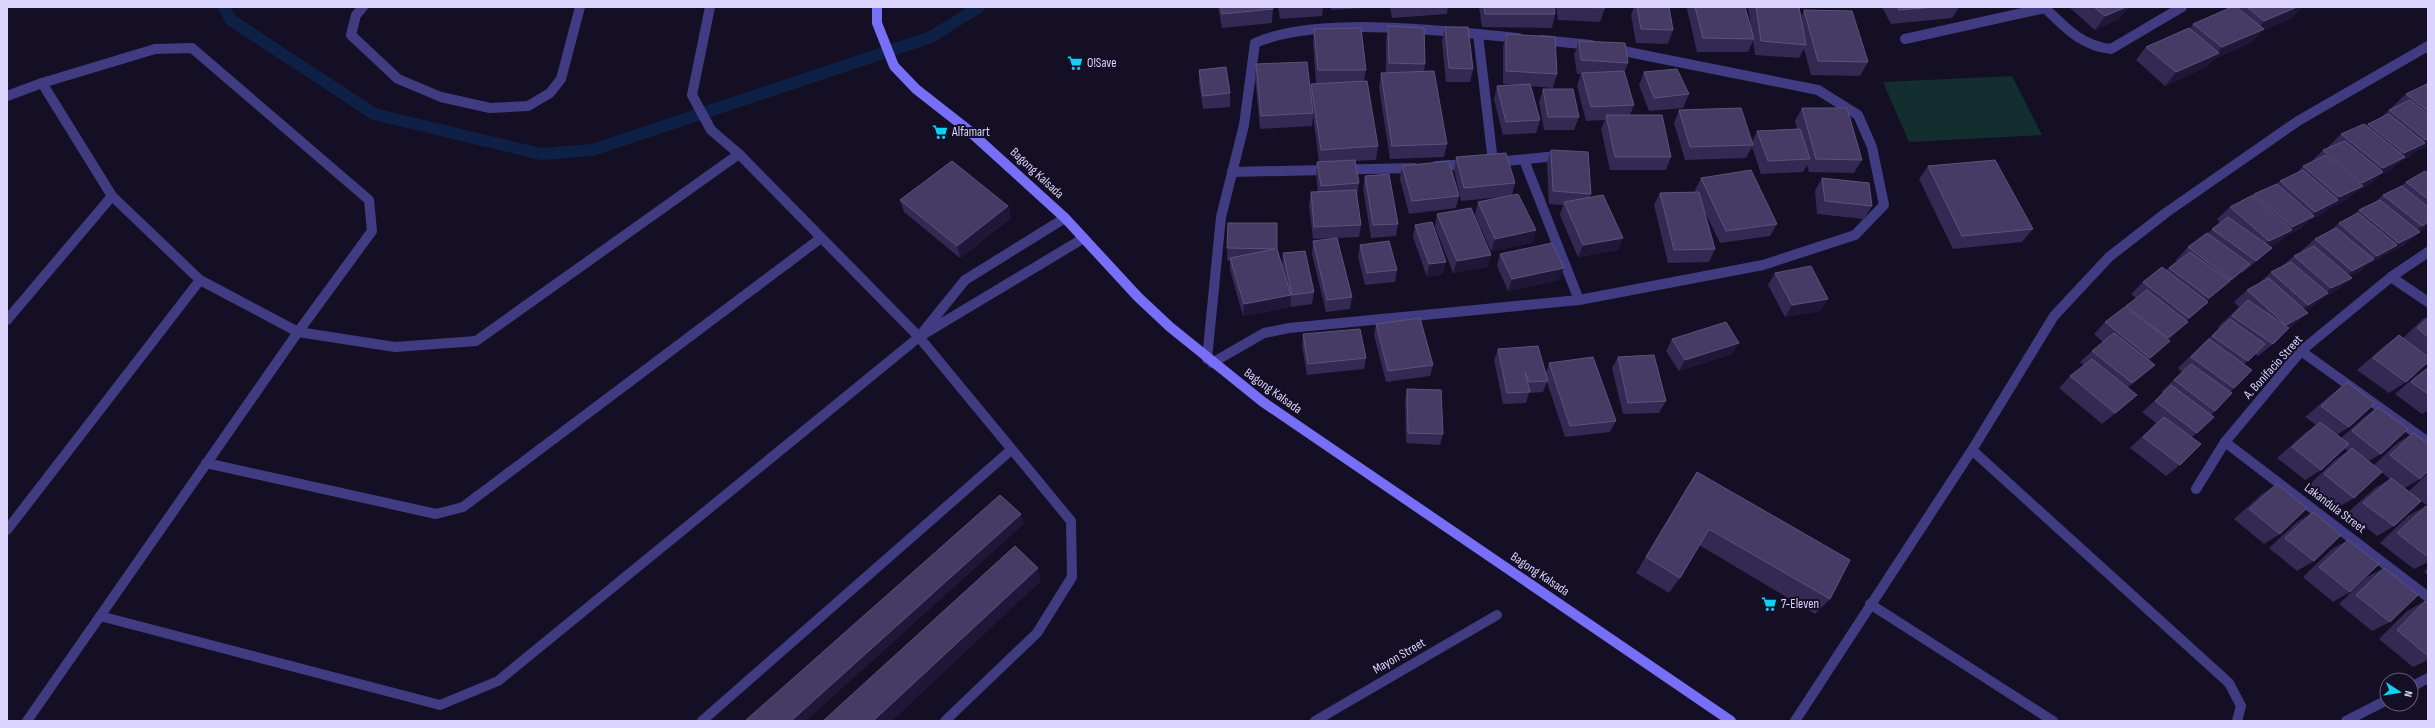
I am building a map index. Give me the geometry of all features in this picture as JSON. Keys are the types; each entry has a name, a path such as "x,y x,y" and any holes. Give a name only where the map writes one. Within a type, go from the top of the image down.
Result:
{"street":[{"path":"363,7 356,16 351,35 398,79 441,97 490,108 528,106 550,93 561,79 580,7"},
{"path":"710,7 692,95 711,130 739,154 919,337 1071,521 1072,577 1037,633 945,721"},
{"name":"Bagong Kalsada","path":"877,7 877,23 894,66 916,88 967,129 1065,218 1138,297 1209,361 1270,407 1731,721"},
{"path":"1905,39 2045,7 2084,45 2098,49 2111,49 2182,7"},
{"path":"1338,27 1478,34 1603,47 1818,90 1858,115 1872,147 1884,205 1855,235 1764,264 1579,300 1289,328 1264,333 1209,361 1221,217 1244,125 1255,43 1261,38 1338,27"},
{"path":"1478,34 1485,162"},
{"path":"1795,721 1972,450 2054,316 2108,257 2167,212 2298,121 2428,46"},
{"path":"7,96 42,83 155,49 192,48 369,200 372,231 298,332 27,721"},
{"path":"42,83 112,196 200,280 298,332 395,347 476,341 739,154"},
{"path":"1232,172 1426,167 1524,160 1556,156"},
{"path":"1524,160 1579,300"},
{"path":"7,320 112,196"},
{"path":"919,337 965,280 1065,218"},
{"path":"206,463 436,514 463,507 821,238"},
{"path":"100,616 440,705 498,681 919,337 1084,238"},
{"name":"A. Bonifacio Street","path":"2196,489 2225,442 2301,351 2391,277 2428,252"},
{"path":"2391,277 2428,302"},
{"path":"7,530 200,280"},
{"path":"2301,351 2428,442"},
{"name":"Lakandula Street","path":"2225,442 2428,597"},
{"path":"702,721 1011,450"},
{"path":"1972,450 2229,683 2241,706 2237,721"},
{"path":"1870,604 2053,721"},
{"name":"Mayon Street","path":"1315,721 1497,615"},
{"path":"2419,683 2428,678"},
{"path":"2346,721 2379,704"}],"green space":[{"path":"2012,76 2042,135 1909,142 1883,82"}],"building":[{"path":"1221,7 1272,7 1273,9 1222,14"},
{"path":"1484,7 1554,7 1555,14 1485,14"},
{"path":"1580,7 1605,7 1605,8"},
{"path":"1637,7 1669,7 1673,30 1641,29"},
{"path":"1695,7 1745,7 1754,39 1703,38"},
{"path":"1756,7 1799,7 1806,45 1761,41"},
{"path":"1897,7 1935,7 1899,10"},
{"path":"2094,7 2126,7 2105,16"},
{"path":"2232,7 2236,7 2264,29 2222,47 2193,24"},
{"path":"2247,7 2297,7 2264,21"},
{"path":"1804,10 1852,11 1868,62 1818,61"},
{"path":"1388,26 1424,28 1425,64 1389,63"},
{"path":"1445,27 1468,27 1473,69 1449,68"},
{"path":"1361,28 1366,70 1318,70 1314,29"},
{"path":"2189,28 2219,53 2176,72 2146,47"},
{"path":"1506,34 1555,37 1557,74 1506,71"},
{"path":"1579,41 1625,43 1628,63 1581,60"},
{"path":"1307,62 1313,113 1261,116 1256,64"},
{"path":"1226,67 1230,93 1203,96 1199,70"},
{"path":"1677,69 1689,94 1654,98 1644,72"},
{"path":"1434,71 1447,144 1392,146 1381,73"},
{"path":"1624,71 1634,105 1591,107 1582,73"},
{"path":"1367,81 1378,146 1321,150 1311,84"},
{"path":"1530,84 1540,120 1506,122 1497,86"},
{"path":"2428,84 2428,111 2406,94"},
{"path":"1543,89 1573,89 1579,117 1548,117"},
{"path":"2410,100 2428,114 2428,139 2426,140 2389,110"},
{"path":"1741,108 1753,145 1690,147 1679,110"},
{"path":"1802,108 1847,108 1862,160 1816,159"},
{"path":"2389,114 2425,143 2404,153 2368,124"},
{"path":"1606,115 1662,115 1671,157 1615,157"},
{"path":"2364,124 2405,157 2383,168 2341,134"},
{"path":"1800,129 1810,159 1768,161 1757,131"},
{"path":"2345,141 2383,172 2362,183 2323,150"},
{"path":"1551,150 1588,152 1591,194 1553,191"},
{"path":"1506,153 1515,183 1464,188 1456,157"},
{"path":"2326,155 2363,186 2339,197 2303,166"},
{"path":"1355,160 1359,183 1321,186 1317,162"},
{"path":"1995,160 2033,229 1962,236 1928,166"},
{"path":"952,161 1008,206 957,246 900,200"},
{"path":"1449,161 1459,196 1412,201 1402,166"},
{"path":"1751,170 1777,224 1726,231 1701,178"},
{"path":"2303,170 2338,200 2315,212 2280,181"},
{"path":"2425,171 2428,174 2428,199 2406,182"},
{"path":"1389,174 1398,224 1373,225 1365,176"},
{"path":"1822,178 1869,183 1872,206 1825,201"},
{"path":"2277,184 2314,216 2292,227 2254,194"},
{"path":"2402,186 2428,207 2428,222 2422,226 2383,195"},
{"path":"1356,190 1361,225 1314,227 1311,192"},
{"path":"1699,192 1715,249 1674,250 1660,193"},
{"path":"1518,194 1536,230 1495,239 1478,202"},
{"path":"1603,195 1623,238 1583,245 1564,202"},
{"path":"2253,195 2292,230 2269,241 2230,207"},
{"path":"2380,200 2420,232 2399,243 2359,210"},
{"path":"1471,208 1491,255 1457,261 1437,214"},
{"path":"2358,213 2397,245 2377,256 2339,223"},
{"path":"2228,217 2272,248 2256,261 2212,229"},
{"path":"1432,222 1446,262 1429,264 1415,225"},
{"path":"1228,223 1277,223 1277,249 1291,295 1244,304 1230,258 1275,249 1227,248"},
{"path":"2336,228 2374,259 2352,271 2315,239"},
{"path":"2207,233 2250,264 2231,280 2188,247"},
{"path":"1337,238 1352,297 1327,300 1313,241"},
{"path":"1389,241 1397,270 1367,273 1360,245"},
{"path":"1552,243 1564,268 1512,279 1500,254"},
{"path":"2314,246 2352,278 2331,288 2294,256"},
{"path":"1305,251 1314,292 1292,295 1283,253"},
{"path":"2190,252 2230,281 2209,298 2169,268"},
{"path":"2291,262 2328,293 2308,305 2271,272"},
{"path":"1811,266 1828,299 1792,305 1775,273"},
{"path":"2162,267 2208,302 2189,318 2143,282"},
{"path":"2269,278 2308,313 2286,325 2247,290"},
{"path":"2147,290 2188,322 2168,338 2126,306"},
{"path":"2248,300 2289,328 2273,344 2232,316"},
{"path":"2125,307 2170,341 2150,358 2105,322"},
{"path":"1420,318 1433,365 1388,371 1376,324"},
{"path":"2428,318 2428,337 2417,328"},
{"path":"2230,319 2265,344 2248,361 2212,336"},
{"path":"1726,322 1739,343 1685,360 1672,339"},
{"path":"1360,329 1366,358 1308,364 1303,334"},
{"path":"2114,333 2155,365 2132,383 2092,351"},
{"path":"2399,335 2428,357 2428,362 2406,382 2373,358"},
{"path":"2209,339 2252,370 2234,388 2191,357"},
{"path":"1538,346 1548,381 1529,382 1525,372 1530,392 1507,393 1498,349"},
{"path":"1654,355 1666,401 1628,403 1618,357"},
{"path":"1593,357 1616,421 1570,426 1549,363"},
{"path":"2092,359 2137,395 2115,413 2070,376"},
{"path":"2191,364 2232,393 2215,411 2174,380"},
{"path":"2428,368 2428,394 2411,382"},
{"path":"2347,382 2375,403 2349,427 2321,406"},
{"path":"2171,385 2214,417 2197,433 2155,401"},
{"path":"1407,389 1441,390 1443,434 1408,433"},
{"path":"2378,407 2408,429 2381,454 2352,431"},
{"path":"2164,417 2201,444 2180,465 2143,437"},
{"path":"2320,422 2349,444 2321,470 2292,447"},
{"path":"2413,433 2428,444 2428,471 2420,479 2390,455"},
{"path":"2352,448 2382,472 2354,498 2324,474"},
{"path":"1697,472 1850,560 1830,599 1709,529 1680,578 1646,557"},
{"path":"2391,478 2421,501 2394,526 2363,503"},
{"path":"2277,484 2307,508 2280,534 2249,509"},
{"path":"1000,495 1021,514 791,721 745,721"},
{"path":"2426,506 2428,507 2428,557 2397,533"},
{"path":"2313,512 2341,535 2314,561 2285,538"},
{"path":"2348,540 2379,564 2350,592 2319,567"},
{"path":"1015,546 1038,568 873,721 823,721"},
{"path":"2384,568 2418,595 2390,622 2356,595"},
{"path":"2425,601 2428,604 2428,656 2397,630"}],"waterway":[{"path":"224,7 231,20 374,114 541,154 592,150 931,37 979,7"}],"place":[{"name":"O!Save","path":"1075,63"},
{"name":"Alfamart","path":"940,132"},
{"name":"7-Eleven","path":"1769,604"}]}
